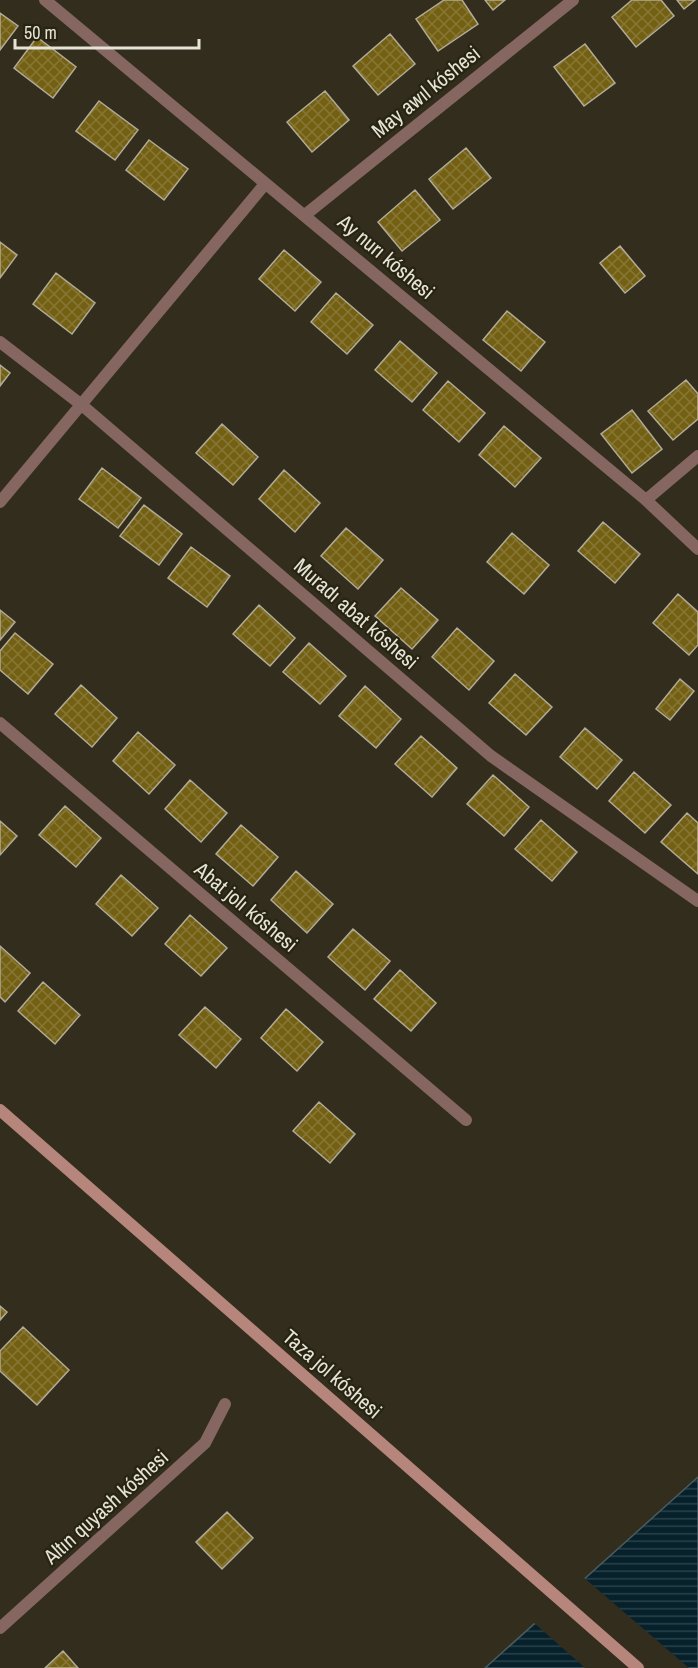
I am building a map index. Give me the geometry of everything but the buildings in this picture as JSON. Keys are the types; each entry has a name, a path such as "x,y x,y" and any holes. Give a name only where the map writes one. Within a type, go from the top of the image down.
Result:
{"main road":[{"name":"Taza jol kóshesi","path":"0,1110 638,1668"}],"street":[{"name":"Ay nurı kóshesi","path":"45,0 646,500 698,549"},
{"name":"May awıl kóshesi","path":"305,215 573,0"},
{"path":"0,502 83,406 265,184"},
{"name":"Muradı abat kóshesi","path":"0,342 83,406 491,756 698,901"},
{"path":"646,500 698,456"},
{"name":"Abat jolı kóshesi","path":"0,723 466,1120"},
{"name":"Altın quyash kóshesi","path":"0,1628 205,1443 225,1404"}],"water":[{"path":"698,1477 698,1668 485,1668"}],"pier":[{"path":"582,1576 689,1668 585,1668 532,1621"}]}
